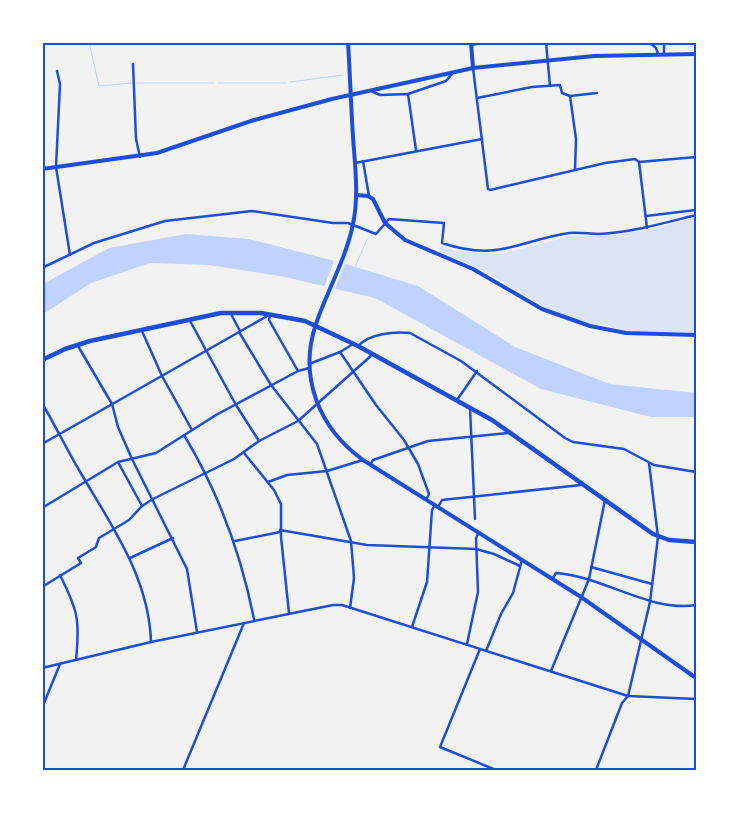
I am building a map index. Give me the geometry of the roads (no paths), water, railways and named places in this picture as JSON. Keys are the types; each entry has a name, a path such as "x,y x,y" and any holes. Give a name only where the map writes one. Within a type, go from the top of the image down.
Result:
{"main road":[{"path":"42,360 78,344 189,319 230,313 270,314 316,325 373,354 512,432 658,537 696,542"}],"street":[{"path":"348,42 356,195 351,233 316,325 309,366 316,406 338,439 363,460 581,596 696,678"},
{"path":"488,42 471,44 488,189 635,159 639,162 696,157"},
{"path":"546,42 550,86"},
{"path":"649,42 656,48 658,54"},
{"path":"664,42 664,54"},
{"path":"42,169 140,157 187,145 254,120 352,95 473,68 548,60 658,54 696,54"},
{"path":"133,64 136,139 140,157"},
{"path":"57,71 60,84 56,167 70,255"},
{"path":"372,91 380,94 408,94 446,81 453,73"},
{"path":"477,98 532,87 550,86 560,86 562,93 570,96 597,93"},
{"path":"408,94 416,150"},
{"path":"570,96 576,140 575,170"},
{"path":"355,163 482,138"},
{"path":"363,162 369,196"},
{"path":"639,162 647,228"},
{"path":"356,195 369,196 376,202 385,223 405,240 473,269 542,309 576,322 626,333 696,335"},
{"path":"646,216 696,210"},
{"path":"42,268 94,242 165,221 252,211 353,225 376,234 389,219 444,224 442,244 458,249 488,252 500,251 569,233 599,234 647,228 696,215"},
{"path":"230,313 271,385 317,444 351,541 354,578 350,608"},
{"path":"42,444 270,314"},
{"path":"270,314 269,320 298,371"},
{"path":"189,319 236,405 259,442"},
{"path":"142,330 162,376 192,430"},
{"path":"358,346 362,341 377,336 402,332 410,333 440,348 476,371 517,404 573,442 624,449 649,463 663,468 696,472"},
{"path":"78,344 112,404 118,428 132,459 187,569 197,632"},
{"path":"42,508 87,483 118,462 156,453 271,385 353,344"},
{"path":"340,352 409,448 429,494 426,500"},
{"path":"42,587 81,563 78,558 96,547 99,538 129,520 142,506 207,473 298,421 373,354"},
{"path":"457,400 476,371"},
{"path":"42,403 130,558 144,593 151,642"},
{"path":"470,407 475,519"},
{"path":"370,465 373,460 428,441 512,432"},
{"path":"184,435 207,473 235,541 246,580 254,620"},
{"path":"244,452 281,504 280,531 288,613"},
{"path":"267,482 287,475 327,472 363,460"},
{"path":"118,462 142,506"},
{"path":"596,770 622,703 628,696 650,602 658,537 649,463"},
{"path":"412,627 427,582 432,510 442,500 584,484"},
{"path":"551,671 589,579 605,500"},
{"path":"235,541 280,531 367,545 476,549 494,554 520,566"},
{"path":"467,644 478,592 476,538 479,532"},
{"path":"130,558 173,538"},
{"path":"486,651 501,614 513,593 522,560"},
{"path":"591,567 652,584"},
{"path":"552,578 556,573 589,579 650,602 696,605"},
{"path":"60,575 72,598 79,625 76,660"},
{"path":"42,668 197,632 333,605 350,608 412,627 628,696 696,700"},
{"path":"183,770 244,623"},
{"path":"480,649 440,747 496,770"},
{"path":"43,706 60,664"}],"water":[{"path":"186,234 249,239 339,262 418,286 515,347 610,384 696,393 696,417 651,417 541,389 375,298 280,276 208,265 150,263 91,283 43,314 43,284 109,248"}],"waterway":[{"path":"89,42 99,86 132,83"},
{"path":"290,82 343,75"},
{"path":"137,83 214,83"},
{"path":"218,83 286,83"},
{"path":"355,267 367,240"}]}
